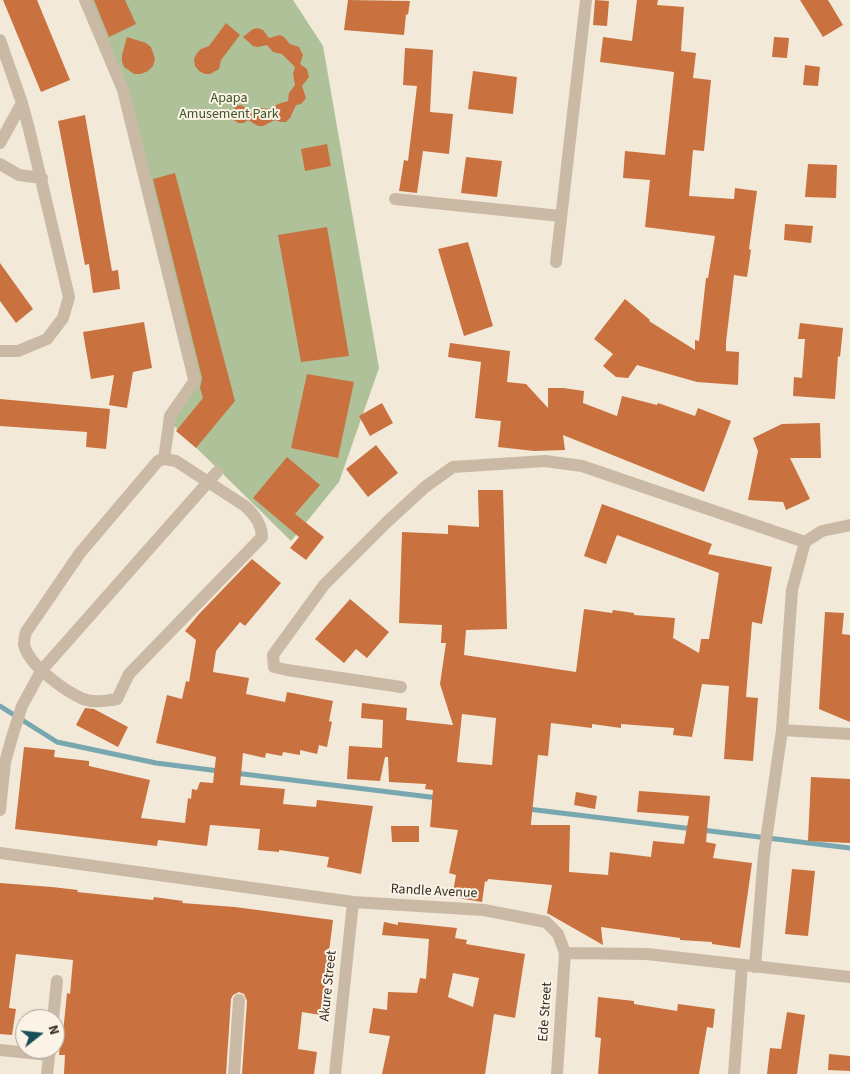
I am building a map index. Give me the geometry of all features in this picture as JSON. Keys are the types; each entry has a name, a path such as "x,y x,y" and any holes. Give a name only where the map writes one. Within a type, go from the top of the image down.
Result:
{"street":[{"path":"85,0 123,90 194,379 170,416 164,460"},
{"path":"556,262 586,0"},
{"path":"0,40 22,103 42,178 69,297 63,318 47,339 18,352 0,351"},
{"path":"0,143 22,103"},
{"path":"0,164 19,175 42,178"},
{"path":"396,199 561,216"},
{"path":"158,461 176,461 209,483 253,514 262,530 262,537 130,674 117,699 100,702 83,699 42,671 28,654 24,643 26,632 80,553 158,461"},
{"path":"401,687 287,670 274,666 273,655 324,585 425,487 453,467 545,461 582,466 805,542"},
{"path":"0,810 5,762 13,734 22,706 42,671 217,472"},
{"path":"755,967 764,854 782,730 792,590 805,542 822,531 850,525"},
{"path":"782,730 850,734"},
{"name":"Randle Avenue","path":"0,853 353,902 484,910 546,922 558,934 565,952"},
{"name":"Akure Street","path":"335,1074 353,902"},
{"path":"565,952 647,954 850,978"},
{"name":"Ede Street","path":"557,1074 565,952"},
{"path":"734,1074 742,965"},
{"path":"54,1009 57,981"},
{"path":"234,1074 239,1000"},
{"path":"0,1050 15,1051"},
{"path":"47,1074 48,1059"}],"green space":[{"name":"Apapa Amusement Park","path":"82,0 293,0 323,46 379,368 339,482 291,541 168,420 192,390 118,84"}],"building":[{"path":"3,0 37,0 70,80 41,92"},
{"path":"94,0 125,0 136,24 109,37"},
{"path":"348,0 410,1 408,15 406,14 404,35 344,30"},
{"path":"595,0 609,1 607,26 593,25"},
{"path":"637,0 658,0 657,5 684,7 681,51 696,53 693,78 711,80 704,151 693,150 689,196 734,199 735,188 757,191 747,277 734,275 726,342 726,351 739,352 738,385 697,382 637,365 628,378 616,377 603,366 613,354 594,339 625,299 649,321 695,350 695,340 699,341 706,278 708,278 715,236 645,227 650,180 623,178 625,151 665,155 674,72 600,62 603,37 632,41"},
{"path":"800,0 828,0 843,25 823,37"},
{"path":"226,23 240,35 221,60 219,69 210,74 205,74 195,66 194,59 201,49 209,46"},
{"path":"253,29 263,30 269,38 280,35 290,44 299,47 303,55 300,64 307,69 309,77 302,86 306,98 301,104 296,105 290,118 286,122 275,120 263,126 258,126 248,120 244,123 238,123 232,115 233,110 236,106 241,105 252,111 260,108 271,109 278,104 288,101 289,93 295,85 293,74 295,67 282,54 273,52 267,45 253,46 243,37"},
{"path":"127,37 146,43 151,47 155,59 153,66 148,71 134,74 124,67 122,55"},
{"path":"774,37 789,38 787,58 772,57"},
{"path":"405,48 433,50 430,112 453,114 449,154 423,151 417,193 399,191 404,160 408,161 417,86 403,85"},
{"path":"805,65 820,67 818,86 803,85"},
{"path":"473,71 517,77 513,114 468,109"},
{"path":"85,115 112,271 118,270 120,289 93,293 89,264 85,265 58,121"},
{"path":"327,144 331,166 305,171 301,149"},
{"path":"466,157 502,161 497,197 461,193"},
{"path":"808,164 837,165 836,198 805,197"},
{"path":"175,173 235,401 196,448 176,431 203,398 200,388 202,378 153,179"},
{"path":"785,224 813,226 811,243 784,240"},
{"path":"327,227 349,356 301,362 278,235"},
{"path":"468,242 493,326 464,336 438,249"},
{"path":"0,263 33,309 16,323 0,301"},
{"path":"144,322 152,368 133,372 127,408 109,405 114,375 91,379 83,332"},
{"path":"800,323 843,328 840,357 838,356 835,399 793,396 794,377 802,378 805,339 798,339"},
{"path":"450,343 510,351 507,382 526,384 548,408 548,388 563,388 584,391 583,403 617,416 622,396 657,405 658,403 695,416 698,408 731,421 704,492 563,435 565,450 534,451 498,447 501,421 475,418 481,362 448,357"},
{"path":"307,374 354,382 338,458 291,448"},
{"path":"0,399 110,409 106,449 86,447 87,432 0,426"},
{"path":"382,403 393,423 370,436 359,416"},
{"path":"820,423 821,458 790,458 810,499 786,510 783,502 748,500 758,451 753,438 782,424"},
{"path":"376,445 398,473 368,497 346,469"},
{"path":"287,457 320,485 295,514 324,537 306,560 290,548 299,537 253,498"},
{"path":"478,490 503,490 507,629 466,630 464,655 576,672 584,609 612,613 613,610 634,613 634,615 675,618 673,638 699,653 701,639 709,639 719,573 617,535 606,564 584,556 602,504 712,544 708,554 772,567 762,624 752,622 746,697 758,698 753,761 724,759 729,686 702,684 692,737 673,735 674,728 621,724 621,728 592,724 592,728 551,723 548,756 538,755 531,823 531,825 570,825 569,872 608,875 610,852 651,857 653,841 684,844 689,816 637,812 639,791 710,796 706,842 716,844 713,858 752,863 740,948 712,944 712,942 680,940 680,938 601,927 603,945 547,913 552,885 488,879 487,882 485,881 482,902 452,897 456,875 449,873 458,830 430,827 433,790 425,789 426,784 389,782 388,757 385,757 380,781 347,779 349,746 382,748 383,720 361,718 362,703 407,708 406,720 453,725 440,684 446,643 441,643 442,625 399,623 402,532 448,534 448,525 479,527","holes":["462,714 496,718 492,765 457,762"]},
{"path":"252,559 281,583 245,626 240,622 216,651 213,672 249,678 246,694 285,702 287,692 333,701 329,721 332,722 327,747 319,745 317,754 300,750 300,755 283,752 282,756 266,753 265,758 243,753 240,785 285,789 283,804 316,807 317,800 373,806 361,874 327,867 329,857 279,850 279,852 258,850 260,829 210,825 207,846 158,840 157,846 15,829 24,747 55,750 54,757 89,761 89,766 150,780 141,818 185,823 188,798 191,799 192,789 197,790 200,782 213,783 216,757 156,743 167,695 182,699 186,681 189,682 196,640 185,631"},
{"path":"350,599 389,632 367,658 356,649 344,663 315,639"},
{"path":"825,612 844,613 842,634 850,635 850,722 819,709"},
{"path":"85,708 94,709 128,727 118,747 76,725"},
{"path":"811,777 850,779 850,843 808,841"},
{"path":"576,792 597,796 595,809 574,805"},
{"path":"391,826 419,826 419,842 392,842"},
{"path":"792,869 815,871 808,936 785,934"},
{"path":"0,883 52,887 78,890 77,892 153,900 154,897 183,901 182,903 235,907 333,920 321,1015 302,1012 298,1049 317,1052 314,1074 242,1074 247,1001 244,994 239,992 233,995 231,999 226,1074 64,1074 65,1013 67,993 70,994 73,960 16,954 9,1008 16,1009 12,1035 0,1034"},
{"path":"384,922 398,925 398,922 457,928 455,938 467,940 466,944 525,954 515,1018 494,1014 485,1074 382,1074 390,1036 369,1033 373,1008 387,1010 388,992 417,993 420,978 426,979 429,939 382,935","holes":["453,973 479,978 473,1007 448,997"]},
{"path":"598,997 634,1001 634,1004 677,1011 678,1004 715,1009 713,1028 707,1027 699,1074 598,1074 601,1038 595,1037"},
{"path":"787,1012 805,1015 797,1074 767,1074 770,1048 781,1049"},
{"path":"829,1054 850,1056 850,1071 828,1070"}],"waterway":[{"path":"0,706 57,742 156,763 219,771"},
{"path":"235,773 438,798"},
{"path":"528,809 693,829"},
{"path":"702,830 850,848"}]}
